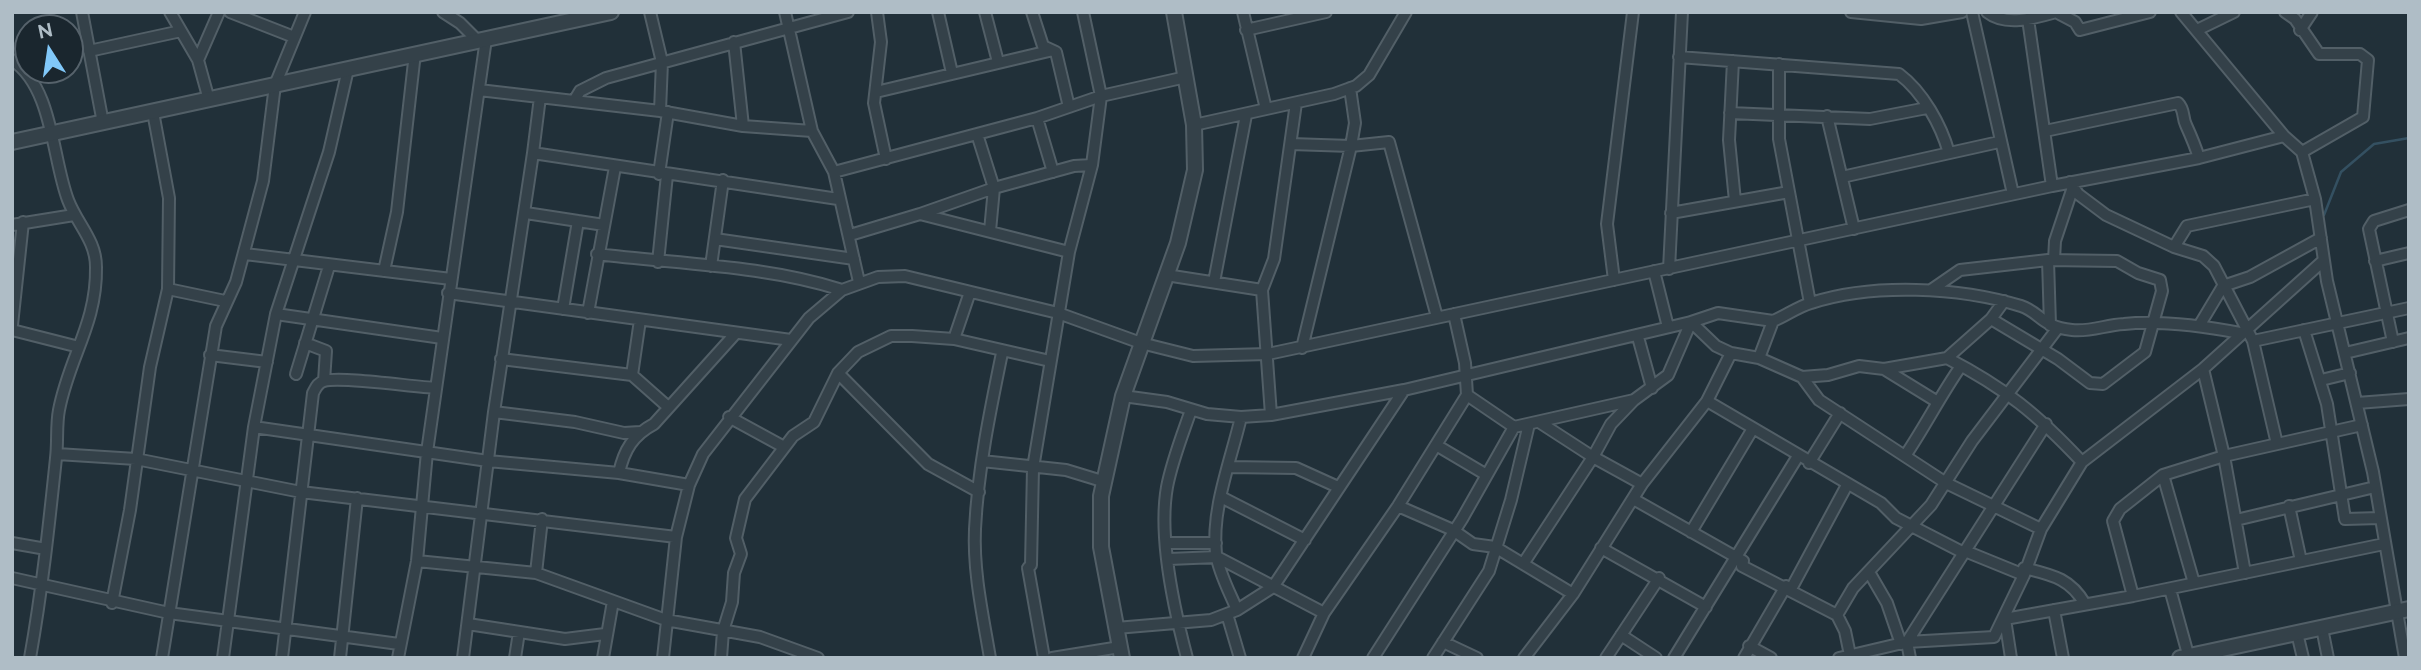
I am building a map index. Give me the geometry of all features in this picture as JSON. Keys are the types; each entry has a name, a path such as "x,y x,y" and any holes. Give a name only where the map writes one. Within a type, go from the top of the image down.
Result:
{"street":[{"path":"82,12 103,123"},
{"path":"170,12 198,60 209,100"},
{"path":"198,60 219,12"},
{"path":"230,12 294,37"},
{"path":"162,658 210,355 225,301 236,282 245,254 266,168 275,85 305,12"},
{"path":"398,658 417,561 427,452 442,338 479,90 482,40 462,17 443,12"},
{"path":"12,142 611,12"},
{"path":"650,12 662,62 664,111 658,262"},
{"path":"785,12 812,131 834,172 859,282"},
{"path":"574,101 580,91 589,85 662,62 848,12"},
{"path":"877,12 881,41 875,120 886,159"},
{"path":"938,12 952,73"},
{"path":"985,12 998,62"},
{"path":"1032,12 1043,47 1049,51"},
{"path":"1044,658 1028,568 1031,565 1033,468 1069,252 1092,165 1101,96 1083,12"},
{"path":"1052,658 1121,652 1101,547 1102,481 1123,396 1178,243 1195,170 1194,125 1174,12"},
{"path":"1243,12 1266,109"},
{"path":"1246,30 1325,12"},
{"path":"1194,125 1246,115 1350,88 1369,75 1406,12"},
{"path":"1614,280 1607,224 1633,12"},
{"path":"1669,269 1682,12"},
{"path":"1851,12 1922,19 1962,12"},
{"path":"1972,12 1999,142 2013,194"},
{"path":"1987,12 2003,20 2028,19 2056,12 2075,22 2080,30 2150,12"},
{"path":"2181,12 2284,136 2302,152 2315,199 2323,261 2362,425 2384,544 2402,610 2405,658"},
{"path":"2197,30 2234,12"},
{"path":"2285,12 2295,19 2319,54 2328,57 2360,54 2368,60 2363,117 2302,152"},
{"path":"2300,30 2312,12"},
{"path":"2028,19 2052,186"},
{"path":"89,51 181,31"},
{"path":"734,42 743,127"},
{"path":"876,92 1049,51 1056,52 1060,61 1069,107"},
{"path":"384,271 397,212 415,54"},
{"path":"1679,57 1899,74 1913,85 1943,130 1950,153"},
{"path":"12,60 32,78 52,135 62,181 75,215 92,242 96,262 94,302 89,325 67,374 59,412 44,585 30,658"},
{"path":"1733,61 1730,157 1735,201"},
{"path":"1779,64 1778,116 1788,192 1797,221 1798,241 1810,303"},
{"path":"223,658 254,427 276,314 329,152 348,69"},
{"path":"834,172 1037,118 1101,96 1186,77"},
{"path":"1302,348 1351,146 1355,123 1350,88"},
{"path":"479,90 664,111 743,127 812,131"},
{"path":"463,658 501,359 526,213 540,97"},
{"path":"1271,415 1262,290 1274,259 1296,103"},
{"path":"2045,131 2178,103 2182,107 2186,125 2192,131 2199,158"},
{"path":"1730,113 1870,119 1927,108"},
{"path":"112,603 150,367 168,289 169,198 153,112"},
{"path":"1214,282 1246,115"},
{"path":"1827,116 1854,229"},
{"path":"1037,118 1053,172"},
{"path":"977,134 994,188 990,230"},
{"path":"663,658 676,537 689,485 703,454 729,417 809,318 842,290 859,282 878,277 905,276 1058,313 1141,343 1193,356 1268,354 2013,194 2199,158 2284,136"},
{"path":"1291,144 1351,146 1389,142 1437,317"},
{"path":"1842,177 1999,142"},
{"path":"533,153 838,198"},
{"path":"850,235 994,188 1092,165"},
{"path":"588,313 615,167"},
{"path":"711,266 723,180"},
{"path":"2071,184 2091,206 2174,247 2208,260 2244,330 2253,341 2277,444"},
{"path":"1837,615 1853,588 1914,525 1946,483 1972,441 2040,351 2054,327 2051,260 2071,184"},
{"path":"1671,213 1788,192"},
{"path":"2174,247 2188,226 2315,199"},
{"path":"2393,342 2369,236 2371,225 2382,217 2409,211"},
{"path":"526,213 604,225"},
{"path":"920,214 1069,252"},
{"path":"75,215 18,223 12,328 79,347"},
{"path":"563,309 578,221"},
{"path":"715,239 854,259"},
{"path":"2199,326 2223,286 2250,277 2321,239"},
{"path":"2375,261 2409,253"},
{"path":"245,254 451,279"},
{"path":"597,254 711,266 822,284 842,290"},
{"path":"1931,290 1960,270 2051,260 2117,261 2160,280 2162,291 2145,352 2103,384 2090,383 2057,359 1991,319"},
{"path":"1635,500 1743,561 1742,566 1789,587 1837,615 1845,631 1844,657 1904,643 1994,637 2005,619 2041,529 2082,462 2203,369 2323,261"},
{"path":"296,374 329,266"},
{"path":"1654,271 1668,327"},
{"path":"1166,275 1262,290"},
{"path":"168,289 225,301"},
{"path":"1123,396 1241,417 1271,415 1404,390 1638,337 1718,313 1773,321 1810,303 1853,294 1931,290 1962,292 2025,307 2054,327 2089,332 2124,324 2244,330"},
{"path":"954,340 970,292"},
{"path":"448,293 791,340"},
{"path":"1690,322 1716,346 1731,353 1759,358 1802,377 1828,375 1858,366 1884,369 1947,359 1991,319 2004,302"},
{"path":"2253,341 2409,308"},
{"path":"276,314 442,338"},
{"path":"1301,657 1324,614 1398,506 1467,395 1467,374 1454,314"},
{"path":"632,375 640,320"},
{"path":"1759,358 1773,321"},
{"path":"1523,564 1593,457 1611,424 1634,400 1668,375 1690,322"},
{"path":"2304,330 2321,380 2345,519 2380,518"},
{"path":"619,473 623,454 640,432 654,424 667,406 736,333"},
{"path":"721,658 723,631 732,602 734,573 741,554 736,538 742,507 784,447 814,422 838,373 858,352 891,336 954,340 1002,353 1050,361"},
{"path":"1638,337 1652,388"},
{"path":"2345,353 2409,338"},
{"path":"304,343 326,351 324,381"},
{"path":"990,658 976,561 982,461 1002,353"},
{"path":"1524,658 1573,594 1635,500 1642,484 1707,401 1731,353"},
{"path":"210,355 267,362"},
{"path":"501,359 632,375 667,406"},
{"path":"1947,359 2008,392 2046,424 2082,462"},
{"path":"1905,456 1936,411 1936,401 1961,366"},
{"path":"1884,369 1936,401"},
{"path":"2203,369 2224,456 2245,573"},
{"path":"838,373 883,423 907,442 928,464 979,492"},
{"path":"2321,380 2350,373"},
{"path":"1802,377 1819,400 1946,483 1994,509 2041,529"},
{"path":"282,658 313,393 317,385 324,381 436,388"},
{"path":"1116,628 1178,624 1232,612 1273,587 1404,390"},
{"path":"1467,395 1514,427 1634,400"},
{"path":"2357,403 2409,399"},
{"path":"1707,401 1752,430 1881,503 1896,518 1914,525 1930,537 1964,552 2024,572 2065,580 2077,589 2085,604"},
{"path":"1187,658 1178,624 1169,559 1166,491 1191,410"},
{"path":"494,412 575,422 624,432 640,432"},
{"path":"1809,463 1840,414"},
{"path":"729,417 784,447"},
{"path":"1240,658 1216,543 1221,497 1241,417"},
{"path":"1534,423 1642,484"},
{"path":"1433,658 1489,571 1534,423"},
{"path":"1904,643 1994,509 2046,424"},
{"path":"2133,596 2113,521 2120,509 2163,475 2224,456 2362,425"},
{"path":"254,427 488,461 619,473 689,485"},
{"path":"1373,658 1514,427"},
{"path":"1691,532 1752,430"},
{"path":"1436,445 1485,474"},
{"path":"57,454 136,459 301,492 676,537"},
{"path":"1674,658 1798,456"},
{"path":"982,461 1066,470 1102,481"},
{"path":"1229,467 1296,468 1338,487"},
{"path":"2163,475 2194,583"},
{"path":"1744,658 1749,646 1789,587 1847,485"},
{"path":"2236,520 2375,487"},
{"path":"1221,497 1305,540"},
{"path":"340,658 357,498"},
{"path":"1398,506 1453,530 1473,544 1495,547 1573,594"},
{"path":"2289,506 2301,561"},
{"path":"536,573 542,519"},
{"path":"12,543 46,549"},
{"path":"1167,543 1216,543"},
{"path":"2005,619 2170,589 2384,544"},
{"path":"1601,548 1659,578 1706,607"},
{"path":"1169,559 1217,557 1324,614"},
{"path":"417,561 536,573 666,620 784,644 818,658"},
{"path":"1869,572 1887,603 1910,658"},
{"path":"12,578 112,603 169,613 399,644"},
{"path":"1606,658 1659,578"},
{"path":"2170,589 2186,657 2402,610"},
{"path":"603,658 605,634 613,601"},
{"path":"2054,610 2063,658"},
{"path":"2005,619 2011,658"},
{"path":"468,624 565,639 605,634"},
{"path":"2322,628 2328,658"},
{"path":"515,658 519,632"},
{"path":"2297,633 2303,658"},
{"path":"1621,635 1656,658"},
{"path":"1443,642 1477,658"},
{"path":"1749,646 1771,658"}],"waterway":[{"path":"2324,215 2341,172 2374,144 2409,138"}]}
